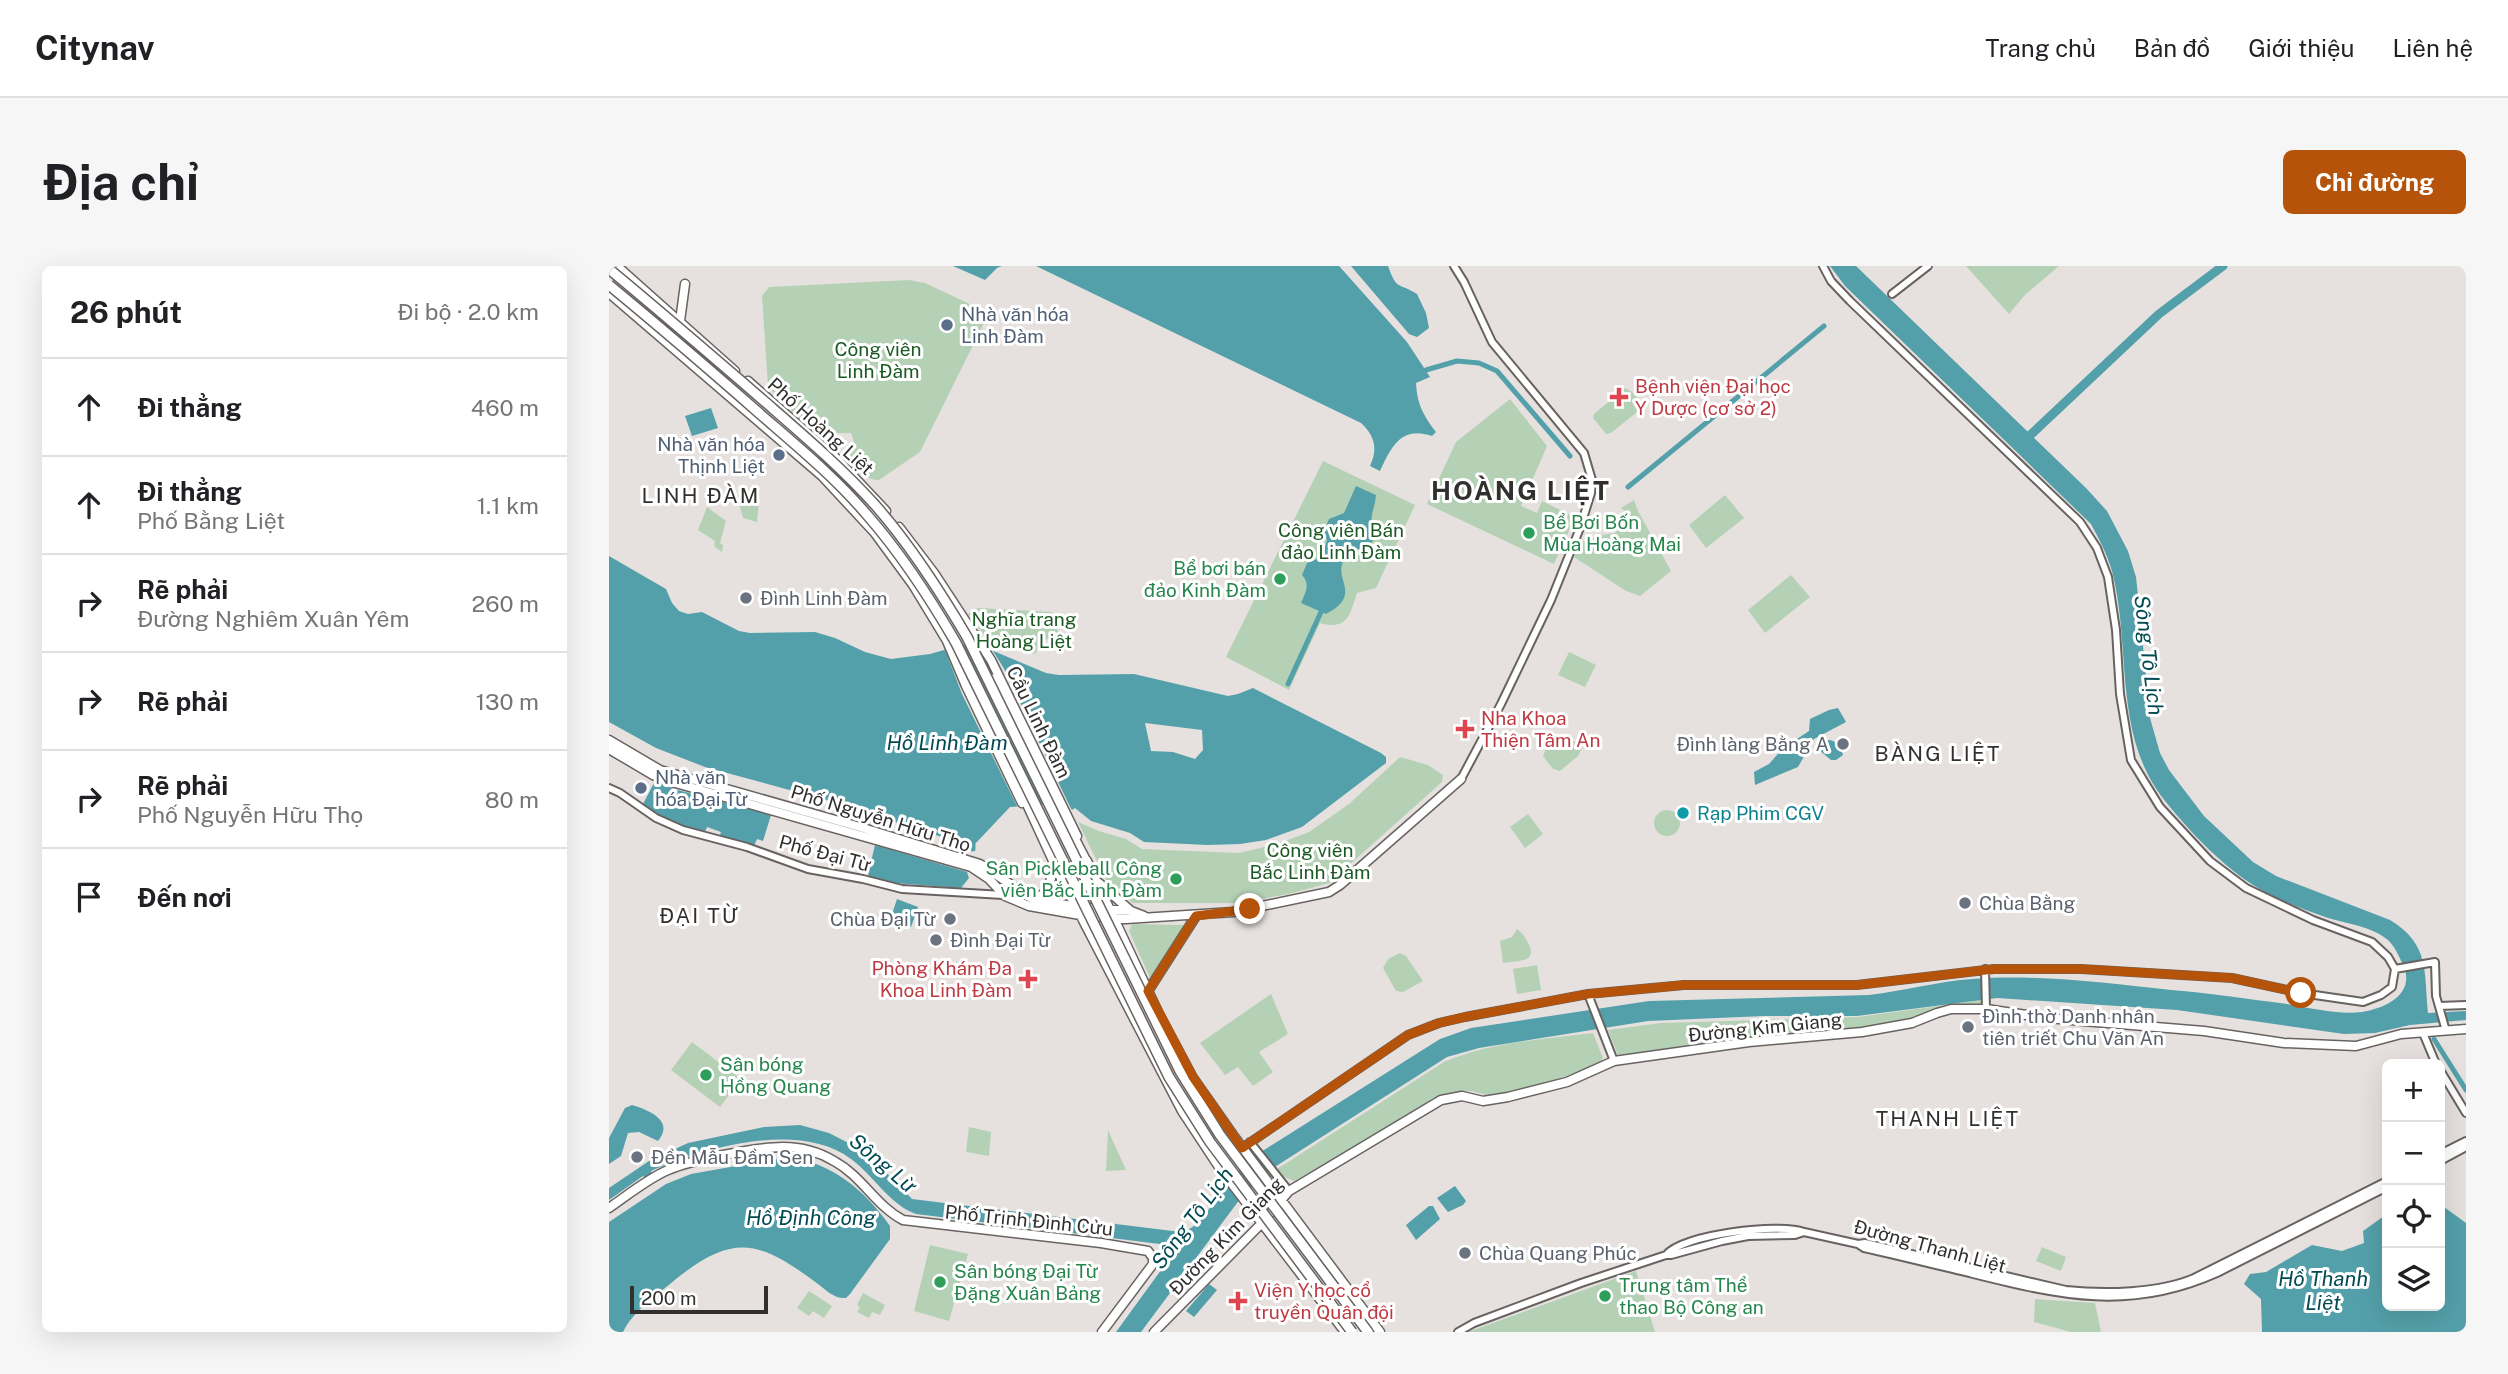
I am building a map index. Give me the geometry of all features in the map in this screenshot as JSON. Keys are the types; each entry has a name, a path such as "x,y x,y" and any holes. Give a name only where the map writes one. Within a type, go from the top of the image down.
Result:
{"highway":[{"path":"609,269 843,472 907,544 971,636 1089,867"},
{"path":"609,285 784,434 843,489 897,551 932,601 1168,1077 1210,1142 1347,1331"},
{"path":"971,636 1180,1071 1220,1135 1368,1332"},
{"path":"952,643 1062,879"}],"main road":[{"name":"Phố Hoàng Liệt","path":"617,266 837,460 871,494 907,537 971,636"},
{"path":"617,299 615,292 619,284 626,279 634,280"},
{"path":"680,321 685,284"},
{"name":"Phố Hoàng Liệt","path":"609,293 755,417 849,503 894,558 952,643"},
{"path":"647,324 664,306"},
{"path":"719,387 722,374 733,369"},
{"path":"755,417 762,417 768,412 769,400"},
{"path":"822,476 823,461 837,460"},
{"name":"Cầu Linh Đàm","path":"971,636 1003,683 1072,824 1089,867"},
{"path":"952,643 966,686 1052,864 1092,934 1176,1101 1224,1173 1347,1331"},
{"name":"Phố Nguyễn Hữu Thọ","path":"609,740 660,770 971,867 993,883 1005,896 1029,906 1112,914 1135,919 1144,916 1196,916 1233,912 1329,892 1461,779"},
{"name":"Phố Nguyễn Hữu Thọ","path":"609,749 653,775 672,782 980,864 1029,897 1078,911"},
{"path":"1029,897 1040,897 1049,887 1052,864"},
{"path":"1089,867 1148,991 1199,1087 1247,1147 1281,1201 1380,1332"},
{"path":"1096,881 1131,911"},
{"name":"Phố Nguyễn Hữu Thọ","path":"1112,914 1131,911 1144,916"},
{"path":"1148,991 1196,916"},
{"name":"Đường Kim Giang","path":"1154,1332 1262,1223 1289,1191 1441,1100 1462,1096 1483,1101 1508,1097 1578,1078 1614,1061 1749,1042 1862,1032 1912,1023 1951,1009 1986,1007 2047,1018 2329,1045 2356,1046 2401,1034 2423,1033 2445,1027 2466,1029"},
{"path":"1144,1040 1167,1029"},
{"path":"1176,1101 1199,1087"},
{"name":"Phố Trịnh Đình Cửu","path":"609,1208 669,1170 741,1153 790,1147 814,1152 836,1162 856,1177 883,1207 903,1220 1148,1251 1153,1258 1153,1264 1102,1332"},
{"path":"1301,1275 1315,1270 1320,1253"},
{"path":"1347,1331 1352,1315 1364,1311"}],"street":[{"path":"1454,266 1492,342 1584,453 1592,480 1587,510 1551,600 1461,779"},
{"path":"1289,1191 1277,1175 1247,1147 1408,1035 1439,1023 1465,1017 1588,994 1684,985 1857,985 1984,971 2081,969 2232,978 2301,993 2363,1002 2381,995 2392,986 2395,969 2388,957 2372,942 2292,911 2246,888 2210,861 2160,807 2131,760 2120,694 2116,630 2108,577 2097,548 2080,522 1850,301 1831,281 1823,266"},
{"path":"1892,294 1928,266"},
{"name":"Phố Đại Từ","path":"609,788 656,818 683,830 747,847 808,869 902,889 1005,896"},
{"path":"977,894 991,889 993,883"},
{"path":"2395,969 2432,963 2445,1027"},
{"path":"1984,971 1986,1007"},
{"path":"1588,994 1614,1061"},
{"path":"2439,1007 2466,1005"},
{"path":"2423,1033 2435,1059"},
{"path":"2445,1078 2466,1113"},
{"path":"2445,1152 2466,1141"},
{"path":"2445,1158 2466,1147"},
{"name":"Đường Thanh Liệt","path":"2173,1287 2382,1184"},
{"name":"Đường Thanh Liệt","path":"1458,1332 1474,1323 1547,1295 1666,1255 1674,1248 1691,1242 1748,1233 1795,1236 1804,1232 2068,1296 2115,1297 2173,1287 2217,1273 2382,1190"}],"green space":[{"path":"1966,266 2059,266 2025,295 2009,314"},
{"name":"Công viên Linh Đàm","path":"909,280 925,283 989,313 920,452 879,480 874,480 861,473 847,459 853,446 851,433 814,433 768,387 762,296 769,287"},
{"path":"1625,388 1636,396 1642,408 1611,433 1606,434 1593,418 1594,414"},
{"path":"1510,399 1547,446 1521,506 1537,513 1542,501 1575,517 1554,564 1427,504 1456,442"},
{"name":"Công viên Bán đảo Linh Đàm","path":"1323,461 1415,505 1376,588 1357,593 1350,614 1342,623 1320,623 1289,690 1226,657"},
{"path":"746,489 760,491 757,522 743,518 737,496"},
{"path":"1725,495 1744,518 1706,548 1689,525"},
{"path":"1634,500 1671,571 1640,596 1626,591 1574,557 1583,541 1589,543 1595,536 1615,533 1629,515 1621,508"},
{"path":"707,507 726,521 720,543 723,545 722,552 714,546 715,541 698,530"},
{"path":"1791,575 1810,597 1765,633 1748,610"},
{"name":"Nghĩa trang Hoàng Liệt","path":"978,608 1052,612 1061,640 1042,639 1035,654 988,641 968,614"},
{"path":"1569,652 1596,665 1585,687 1558,675"},
{"path":"1557,734 1580,744 1582,748 1578,756 1560,771 1553,769 1543,756 1550,738"},
{"name":"Công viên Bắc Linh Đàm","path":"1400,757 1428,765 1443,775 1442,782 1329,883 1289,894 1237,903 1133,903 1109,886 1078,822 1126,839 1142,849 1239,853 1277,844 1309,832 1349,804"},
{"path":"1667,810 1676,814 1680,823 1676,832 1667,836 1658,832 1654,823 1658,814"},
{"path":"1528,814 1543,834 1525,848 1510,827"},
{"path":"1132,924 1185,925 1151,980 1129,931"},
{"path":"1517,929 1529,944 1530,956 1527,959 1503,963 1500,941 1512,937"},
{"path":"1400,953 1406,956 1423,981 1403,992 1396,991 1383,968 1388,959"},
{"path":"1537,965 1541,990 1517,994 1513,969"},
{"path":"1271,994 1288,1034 1259,1052 1273,1072 1253,1086 1238,1067 1225,1075 1200,1043"},
{"path":"1982,1000 1983,1006 1935,1009 1924,1015 1878,1026 1818,1030 1618,1055 1608,1030 1661,1023 1858,1017"},
{"path":"1593,1033 1603,1058 1599,1064 1552,1081 1493,1097 1472,1091 1433,1098 1382,1131 1294,1181 1282,1176 1277,1169 1444,1062 1498,1046"},
{"name":"Sân bóng Hồng Quang","path":"692,1042 741,1079 720,1107 671,1070"},
{"path":"969,1127 991,1132 989,1156 966,1152"},
{"path":"1108,1130 1126,1170 1106,1171"},
{"name":"Sân bóng Đại Từ Đặng Xuân Bảng","path":"930,1245 968,1254 949,1321 914,1311"},
{"path":"2042,1247 2066,1257 2061,1271 2036,1261"},
{"name":"Trung tâm Thể thao Bộ Công an","path":"1636,1271 1655,1332 1468,1332"},
{"path":"809,1291 832,1306 824,1318 813,1311 809,1316 797,1308"},
{"path":"863,1293 885,1305 880,1315 872,1312 869,1318 857,1312 860,1307 857,1305"},
{"path":"2035,1299 2095,1303 2101,1332 2071,1332 2034,1322"}],"water":[{"path":"953,266 1002,266 985,280"},
{"path":"1036,266 1339,266 1407,342 1430,377 1416,383 1421,409 1436,432 1432,436 1412,434 1399,440 1380,471 1370,466 1374,443 1361,423"},
{"path":"1351,266 1388,266 1396,283 1417,294 1426,313 1429,328 1417,337 1409,334"},
{"path":"1830,266 1856,266 2107,511 2128,551 2136,577 2150,718 2160,753 2169,770 2204,816 2253,862 2276,876 2390,920 2403,929 2419,949 2423,960 2428,1013 2466,1011 2466,1020 2410,1025 2375,1033 2344,1034 2177,1010 1997,998 1857,1016 1764,1016 1648,1021 1479,1048 1447,1057 1267,1172 1237,1203 1141,1332 1116,1332 1172,1255 1168,1245 916,1214 898,1204 851,1159 830,1147 805,1141 779,1140 724,1147 651,1171 652,1174 645,1178 643,1176 609,1200 609,1188 649,1161 688,1143 764,1127 800,1125 829,1133 866,1152 912,1199 1181,1232 1195,1225 1230,1179 1264,1150 1440,1039 1471,1028 1649,1001 1869,995 1947,982 1998,978 2047,978 2122,985 2229,996 2343,1013 2371,1010 2397,998 2406,984 2406,975 2388,940 2367,928 2310,912 2245,880 2208,849 2165,801 2148,775 2137,748 2126,690 2118,600 2112,571 2091,524 1845,286"},
{"path":"711,408 718,428 692,436 685,416"},
{"path":"1356,486 1376,495 1372,519 1375,533 1372,542 1347,556 1342,564 1345,592 1343,599 1326,614 1301,603 1307,586 1302,575 1307,563 1322,557 1327,540 1323,533 1329,519 1344,513"},
{"name":"Hồ Linh Đàm","path":"609,556 666,589 679,611 688,614 702,612 739,631 815,632 865,652 891,659 930,654 972,642 1046,673 1134,674 1228,696 1253,688 1381,753 1386,757 1386,763 1302,827 1266,840 1208,845 1144,842 1130,833 1091,821 1075,808 1072,810 1067,803 1010,807 970,846 826,800 705,767 656,748 609,722","holes":["1145,723 1202,730 1203,750 1195,759 1173,752 1151,751"]},
{"path":"1838,708 1846,722 1814,739 1798,767 1755,785 1754,772 1769,764 1783,748 1809,731 1810,719"},
{"path":"1828,740 1836,743 1842,752 1843,755 1836,760 1831,760 1819,750"},
{"path":"655,781 674,789 771,815 763,841 757,839 754,846 720,835 721,832 707,827 705,832 665,818 643,804"},
{"path":"875,845 967,872 969,878 961,888 894,883 870,878 868,874"},
{"path":"897,899 918,907 911,927 890,920"},
{"path":"632,1105 658,1117 662,1122 662,1134 658,1141 639,1132 628,1133 621,1156 609,1164 609,1138 625,1108"},
{"name":"Hồ Định Công","path":"787,1157 818,1165 846,1180 870,1201 890,1226 890,1239 846,1298 834,1296 780,1258 747,1248 732,1249 715,1254 676,1279 640,1310 623,1332 609,1332 609,1222 666,1184 691,1174"},
{"path":"1455,1186 1466,1201 1448,1212 1437,1198"},
{"path":"1429,1206 1433,1206 1440,1219 1416,1240 1406,1225"},
{"name":"Hồ Thanh Liệt","path":"2445,1208 2466,1223 2466,1332 2262,1332 2261,1299 2244,1284 2250,1274 2266,1272 2312,1245 2342,1251 2364,1243 2363,1231 2382,1218 2382,1311 2445,1311"},
{"path":"1209,1284 1217,1290 1194,1317 1186,1311"}],"pier":[{"path":"974,638 988,643 1003,667 1073,813 1069,812"},
{"path":"952,644 1029,809 1019,810 962,694 944,647"}],"waterway":[{"path":"2024,441 2159,314 2223,266"},
{"path":"1628,487 1824,326"},
{"path":"1426,370 1457,361 1479,363 1497,371 1570,456"},
{"path":"1288,684 1321,612"},
{"path":"2434,1039 2466,1090"}],"place":[{"name":"Nhà văn hóa Linh Đàm","path":"947,325"},
{"name":"Bệnh viện Đại học Y Dược (cơ sở 2)","path":"1619,397"},
{"name":"Nhà văn hóa Thịnh Liệt","path":"779,455"},
{"name":"Bể Bơi Bốn Mùa Hoàng Mai","path":"1529,533"},
{"name":"Bể bơi bán đảo Kinh Đàm","path":"1280,579"},
{"name":"Đình Linh Đàm","path":"746,598"},
{"name":"Nha Khoa Thiện Tâm An","path":"1465,729"},
{"name":"Đình làng Bằng A","path":"1843,744"},
{"name":"Nhà văn hóa Đại Từ","path":"641,788"},
{"name":"Rạp Phim CGV","path":"1683,813"},
{"name":"Sân Pickleball Công viên Bắc Linh Đàm","path":"1176,879"},
{"name":"Chùa Bằng","path":"1965,903"},
{"name":"Chùa Đại Từ","path":"950,919"},
{"name":"Đình Đại Từ","path":"936,940"},
{"name":"Phòng Khám Đa Khoa Linh Đàm","path":"1028,979"},
{"name":"Đình thờ Danh nhân tiên triết Chu Văn An","path":"1968,1027"},
{"name":"Sân bóng Hồng Quang","path":"706,1075"},
{"name":"Đền Mẫu Đầm Sen","path":"637,1157"},
{"name":"Chùa Quang Phúc","path":"1465,1253"},
{"name":"Sân bóng Đại Từ Đặng Xuân Bảng","path":"940,1282"},
{"name":"Trung tâm Thể thao Bộ Công an","path":"1605,1296"},
{"name":"Viện Y học cổ truyền Quân đội","path":"1238,1301"}],"district":[{"name":"HOÀNG LIỆT","path":"1521,490"},
{"name":"LINH ĐÀM","path":"701,495"},
{"name":"BÀNG LIỆT","path":"1938,753"},
{"name":"ĐẠI TỪ","path":"700,915"},
{"name":"THANH LIỆT","path":"1948,1118"}],"route":[{"path":"1250,909 1196,916 1148,991 1193,1077 1242,1148 1408,1035 1439,1023 1465,1017 1588,994 1684,985 1857,985 1985,969 2081,969 2232,978 2301,993"}],"water label":[{"name":"Sông Tô Lịch","path":"2149,655"},
{"name":"Sông Lừ","path":"883,1163"},
{"name":"Sông Tô Lịch","path":"1192,1218"}]}
